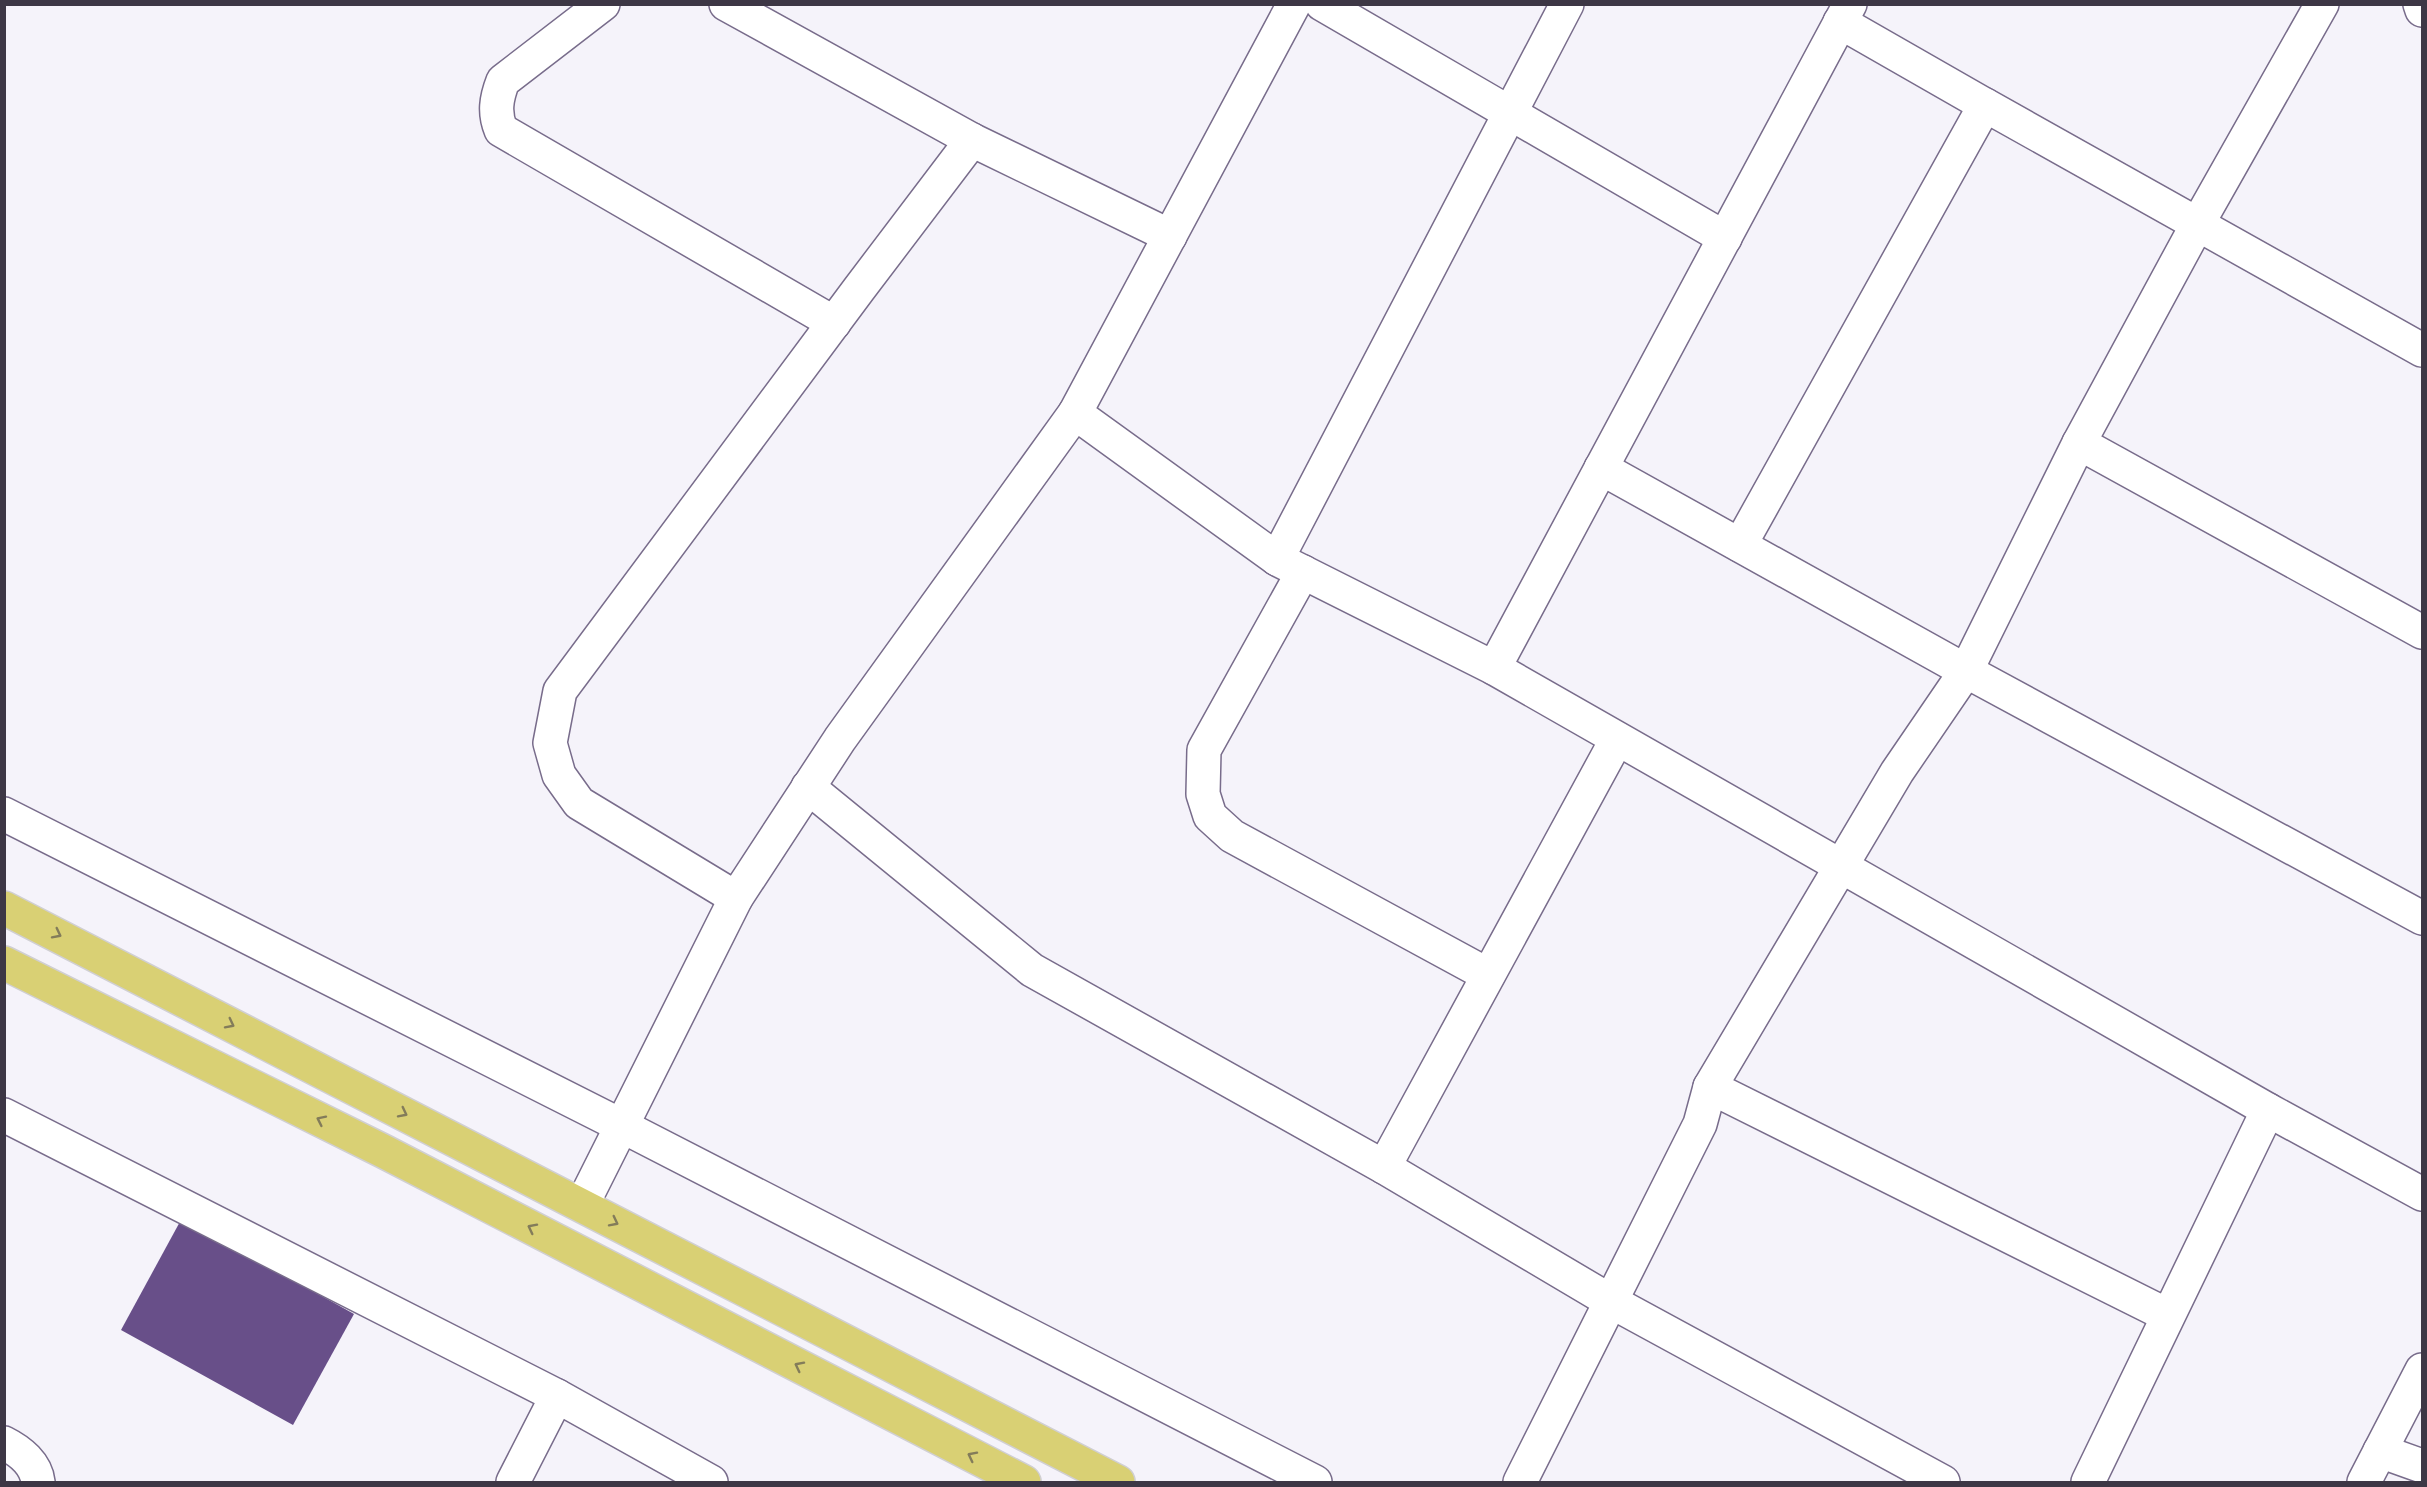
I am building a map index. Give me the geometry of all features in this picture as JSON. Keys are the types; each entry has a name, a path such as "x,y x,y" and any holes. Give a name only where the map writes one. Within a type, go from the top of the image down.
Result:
{"main road":[{"path":"4,908 1118,1482"},
{"path":"4,963 383,1151 1024,1482"}],"street":[{"path":"603,4 503,81 496,96 496,118 501,130 834,323"},
{"path":"726,4 972,141 1170,236"},
{"path":"582,1205 736,898 840,739 1074,413 1294,4"},
{"path":"1322,4 1725,238"},
{"path":"1488,975 1232,836 1210,816 1203,794 1204,750 1290,566 1510,113 1567,4"},
{"path":"1520,1482 1700,1124 1710,1087 1897,772 1966,671 2079,443 2197,225 2322,4"},
{"path":"2420,4 2422,10"},
{"path":"1494,668 1845,13 1985,105 2422,350"},
{"path":"1740,545 1985,105"},
{"path":"736,898 579,803 559,775 550,743 560,692 972,141"},
{"path":"1074,413 1290,566 1494,668 2268,1110 2422,1194"},
{"path":"2079,443 2422,632"},
{"path":"1601,468 1966,671 2422,918"},
{"path":"1384,1167 1617,739"},
{"path":"808,788 1032,970 1384,1167 1612,1302 1943,1482"},
{"path":"4,814 622,1126 1315,1482"},
{"path":"1710,1087 2167,1315"},
{"path":"2088,1482 2268,1110"},
{"path":"4,1115 558,1396 711,1482"},
{"path":"2364,1482 2422,1370"},
{"path":"513,1482 558,1396"},
{"path":"4,1443 20,1451 37,1473 38,1482"},
{"path":"2380,1451 2422,1466"}],"building":[{"path":"182,1218 354,1314 293,1425 121,1330"}]}
